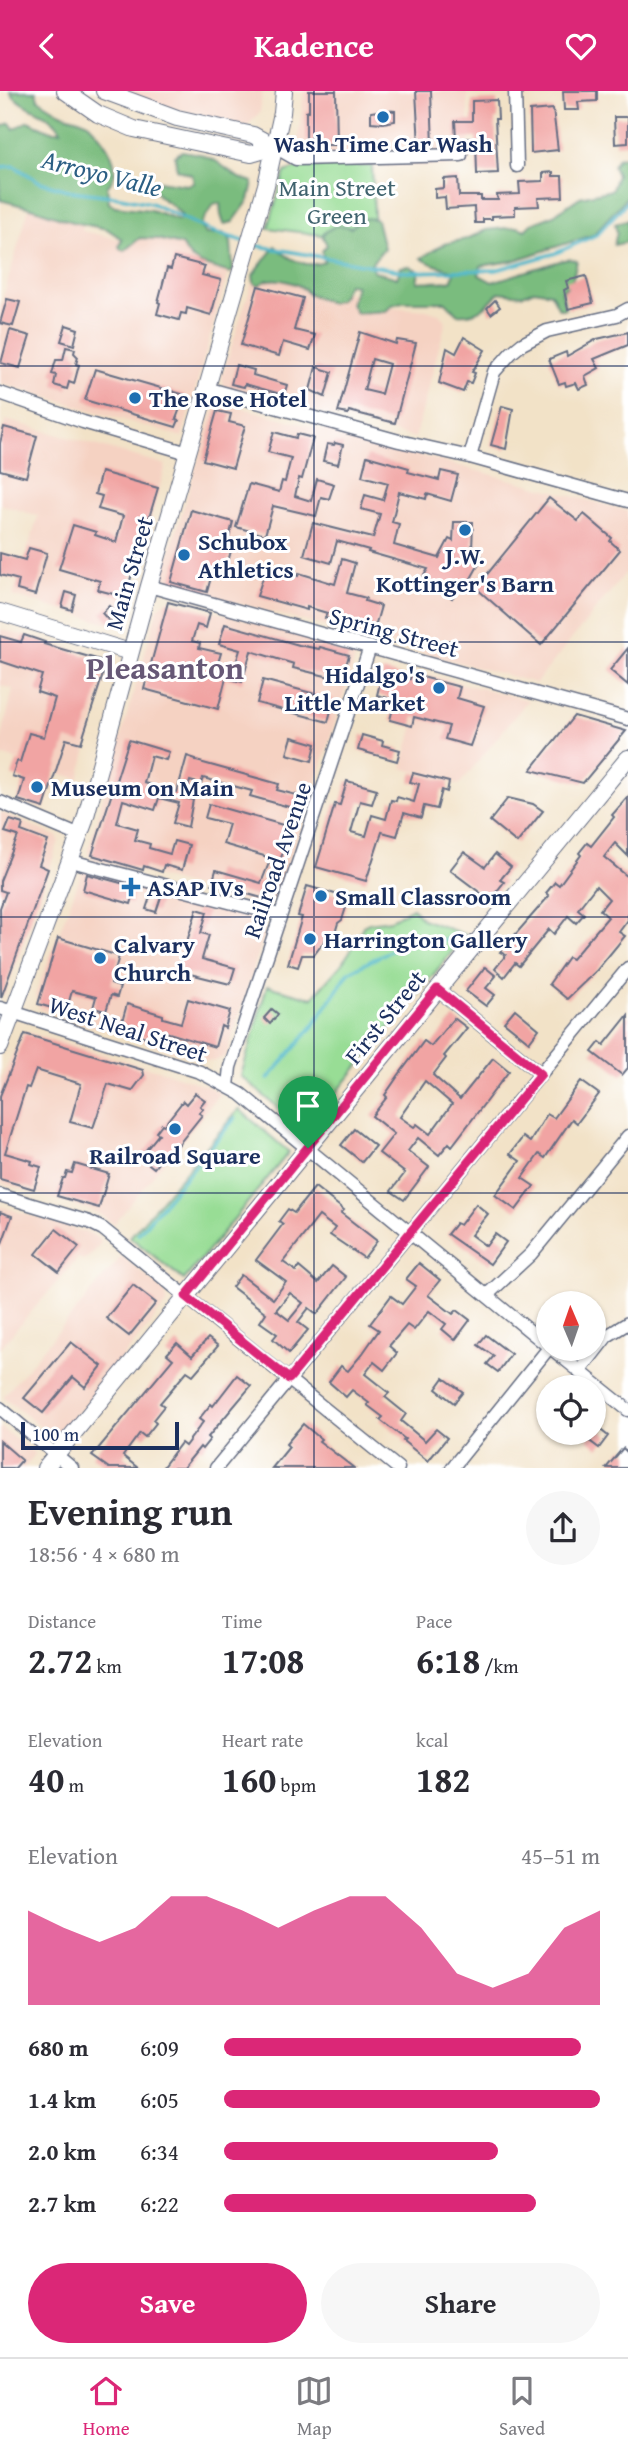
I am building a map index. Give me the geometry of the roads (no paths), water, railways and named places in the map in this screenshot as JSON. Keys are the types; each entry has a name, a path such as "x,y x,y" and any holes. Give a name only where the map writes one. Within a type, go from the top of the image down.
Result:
{"street":[{"path":"65,91 98,114 134,129 251,154 275,148"},
{"path":"104,91 177,118 253,135 296,159 461,155"},
{"name":"Main Street","path":"0,1047 7,1011 80,836 130,652 264,191 275,148 284,91"},
{"path":"515,91 517,166"},
{"path":"470,457 494,372 511,353 547,331 617,315 628,309"},
{"path":"206,388 399,442 470,457 628,501"},
{"path":"0,393 83,422 188,453"},
{"name":"Spring Street","path":"149,586 628,719"},
{"path":"0,612 130,652"},
{"name":"Railroad Avenue","path":"228,1086 230,1066 370,647"},
{"name":"First Street","path":"46,1468 628,758"},
{"path":"0,802 80,836"},
{"path":"71,861 279,915"},
{"path":"216,1468 628,968"},
{"path":"437,989 541,1074"},
{"name":"West Neal Street","path":"7,1011 200,1072 228,1086 308,1148 536,1337"},
{"path":"487,1295 531,1254 628,1136"},
{"path":"0,1195 99,1226 398,1468"},
{"path":"579,1372 607,1336 628,1323"},
{"path":"452,1468 538,1361"},
{"name":"West Neal Street","path":"565,1361 628,1410"},
{"path":"0,1408 72,1468"}],"waterway":[{"name":"Arroyo Valle","path":"0,167 14,166 40,182 71,191 151,203 211,231 246,242"},
{"name":"Arroyo Valle","path":"253,245 407,272 496,270 556,253 596,235 628,201"},
{"path":"268,1079 313,1026 349,972 401,945 452,939"},
{"path":"138,1234 235,1118"}],"place":[{"name":"Wash Time Car Wash","path":"383,117"},
{"name":"The Rose Hotel","path":"135,398"},
{"name":"J.W. Kottinger's Barn","path":"465,530"},
{"name":"Schubox Athletics","path":"184,555"},
{"name":"Hidalgo's Little Market","path":"439,688"},
{"name":"Museum on Main","path":"37,787"},
{"name":"ASAP IVs","path":"131,887"},
{"name":"Small Classroom","path":"321,896"},
{"name":"Harrington Gallery","path":"310,939"},
{"name":"Calvary Church","path":"100,958"},
{"name":"Railroad Square","path":"175,1129"}],"district":[{"name":"Pleasanton","path":"165,667"}],"park label":[{"name":"Main Street Green","path":"337,201"}]}
